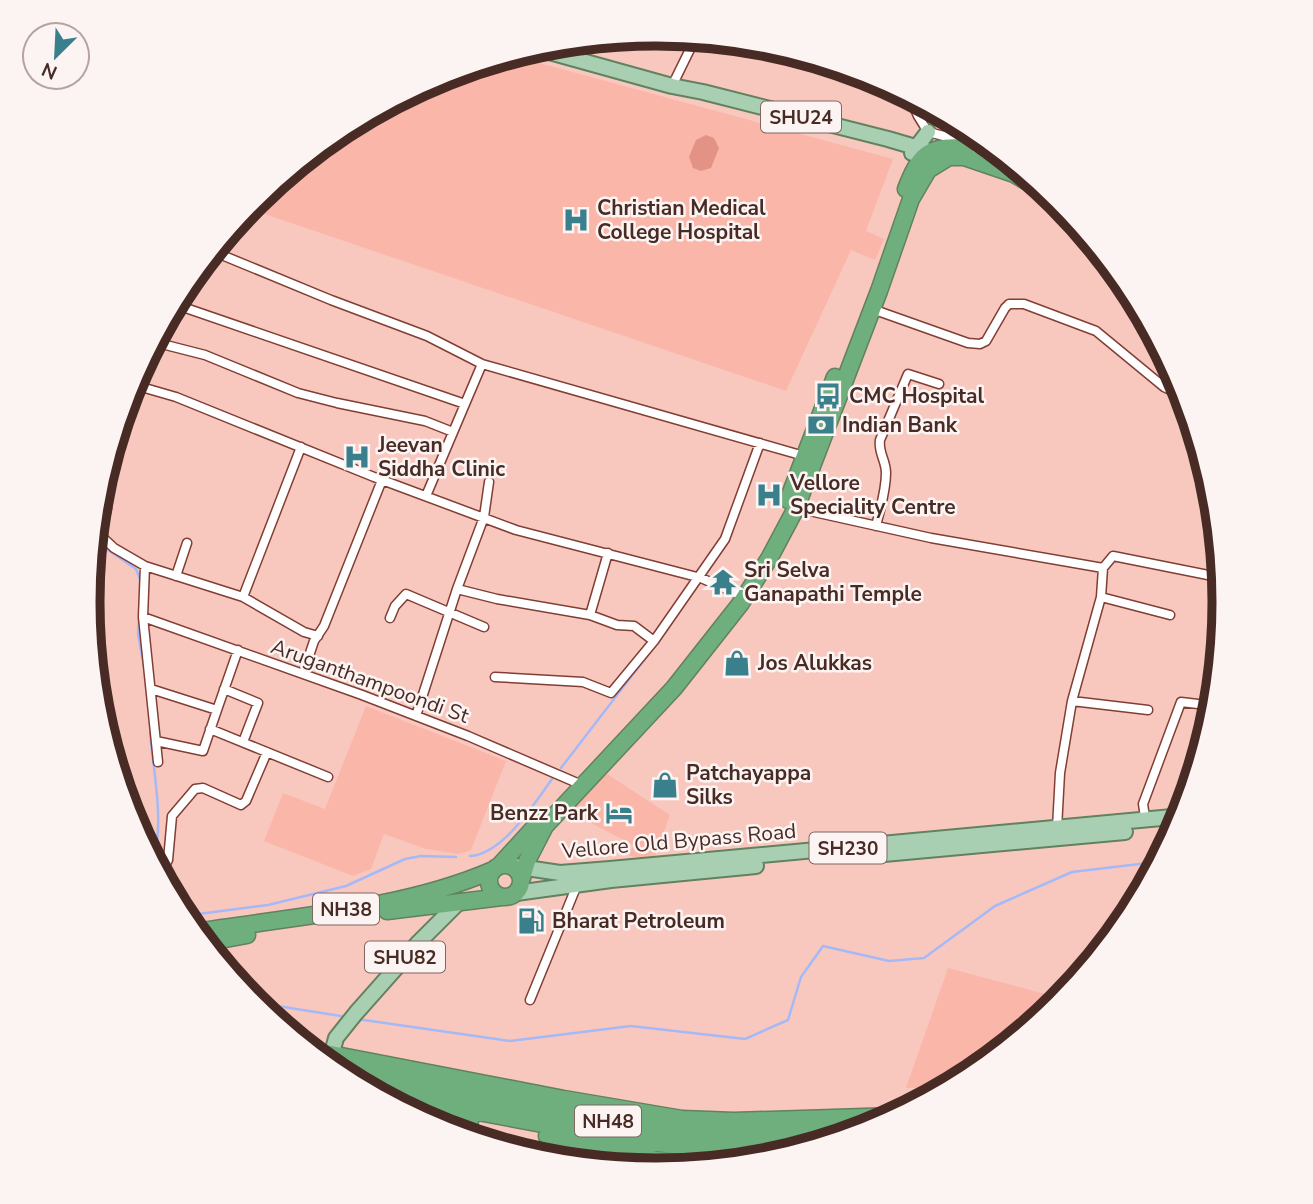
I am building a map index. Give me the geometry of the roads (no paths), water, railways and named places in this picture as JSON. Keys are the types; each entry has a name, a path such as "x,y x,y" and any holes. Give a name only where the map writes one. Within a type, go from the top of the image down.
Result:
{"highway":[{"path":"927,155 939,147 975,145"},
{"path":"927,155 964,157 1014,177"},
{"name":"NH38","path":"510,869 579,783 674,688 770,556 796,508 911,199 928,170 927,155"},
{"name":"NH38","path":"741,595 787,503 880,262 909,179 927,155"},
{"name":"NH38","path":"207,930 393,901 510,869 579,783"},
{"path":"509,895 494,892 489,884 510,869"},
{"name":"NH38","path":"215,941 391,911 509,895 521,886 510,869"},
{"path":"333,1053 564,1099 682,1119 738,1121 867,1117"},
{"name":"NH48","path":"333,1053 356,1071"},
{"name":"NH48","path":"359,1072 591,1118 680,1130 722,1133 834,1129"},
{"name":"NH48","path":"399,1095 662,1144 779,1145"},
{"path":"444,1116 647,1158"}],"main road":[{"name":"SHU24","path":"567,53 671,86 726,107 927,155"},
{"path":"927,155 928,132"},
{"name":"Vellore Old Bypass Road","path":"510,869 560,873 1170,817"},
{"name":"Vellore Old Bypass Road","path":"509,895 577,885 1165,827"},
{"name":"SHU82","path":"333,1053 356,1013 457,904"}],"street":[{"path":"671,86 691,47"},
{"path":"915,109 928,132 970,142"},
{"path":"222,255 428,336 482,364 804,456"},
{"path":"872,309 968,343 981,344 986,341 1009,304 1024,304 1096,331 1171,390"},
{"path":"185,308 465,404"},
{"path":"164,344 205,355 298,393 425,421 453,432"},
{"path":"426,496 482,364"},
{"path":"876,526 886,476 885,461 878,450 880,440 908,374 939,384"},
{"path":"143,387 176,397 382,480 516,530 697,577 741,595"},
{"path":"495,677 583,682 611,693 654,641 724,539 760,443"},
{"path":"243,597 301,447"},
{"path":"303,674 382,480"},
{"path":"416,716 457,589 484,517 489,482"},
{"path":"796,508 931,538 1102,568"},
{"path":"104,539 114,548 145,566 243,597 304,632 318,636"},
{"path":"176,576 187,543"},
{"path":"103,547 114,548"},
{"path":"590,615 608,553"},
{"path":"1057,828 1060,773 1072,701 1101,597 1102,568 1112,556 1212,576"},
{"path":"145,566 143,617 158,762"},
{"path":"457,589 497,599 590,615 617,625 634,626 654,641"},
{"path":"390,618 395,606 406,594 484,627"},
{"path":"1101,597 1170,615"},
{"name":"Aruganthampoondi St","path":"143,617 416,716 579,783"},
{"path":"156,741 203,751 238,650"},
{"path":"151,689 217,710"},
{"path":"224,689 258,703 243,742"},
{"path":"1072,701 1148,710"},
{"path":"1145,817 1143,804 1181,702 1203,705"},
{"path":"211,729 328,777"},
{"path":"166,864 172,816 191,793 202,788 241,806 246,801 267,752"},
{"path":"530,1000 577,885"},
{"path":"563,1151 567,1140"}],"waterway":[{"path":"108,550 136,569 141,582"},
{"path":"140,606 138,634 145,672"},
{"path":"561,768 657,643"},
{"path":"150,732 158,814 156,846"},
{"path":"470,856 494,847 506,837 527,814 552,779"},
{"path":"196,914 268,905 346,886 405,859 421,856 456,857"},
{"path":"357,1019 510,1041 631,1026 745,1039 788,1020 801,977 823,946 889,961 924,958 995,906 1072,872 1148,863"},
{"path":"274,1005 347,1017"}],"place":[{"name":"Christian Medical College Hospital","path":"576,220"},
{"name":"CMC Hospital","path":"828,396"},
{"name":"Indian Bank","path":"821,425"},
{"name":"Jeevan Siddha Clinic","path":"357,457"},
{"name":"Vellore Speciality Centre","path":"769,495"},
{"name":"Sri Selva Ganapathi Temple","path":"723,582"},
{"name":"Jos Alukkas","path":"737,663"},
{"name":"Patchayappa Silks","path":"665,785"},
{"name":"Benzz Park","path":"619,813"},
{"name":"Bharat Petroleum","path":"531,921"}]}
